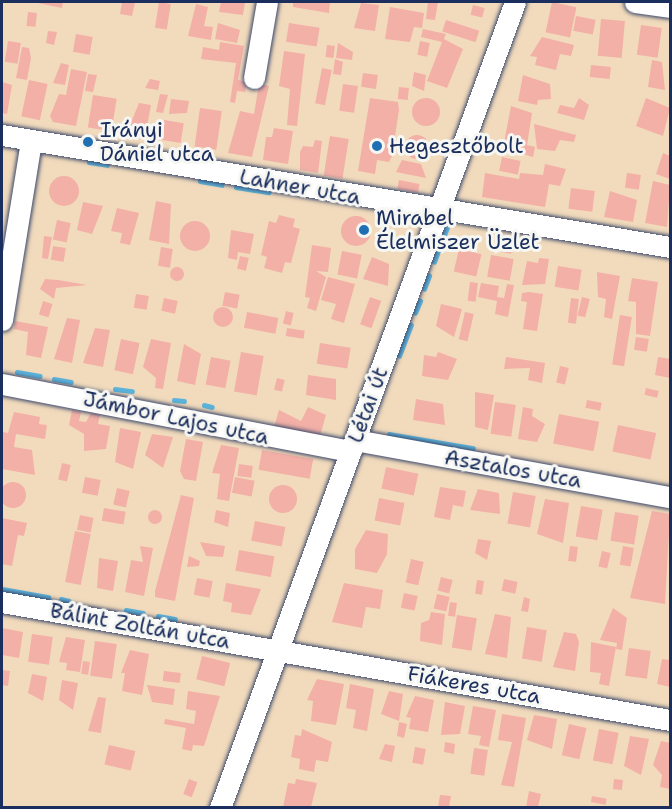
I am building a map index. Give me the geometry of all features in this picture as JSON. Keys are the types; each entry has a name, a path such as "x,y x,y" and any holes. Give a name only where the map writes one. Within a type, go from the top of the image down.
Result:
{"street":[{"path":"254,78 267,2"},
{"name":"Létai út","path":"220,807 515,2"},
{"path":"635,2 670,8"},
{"name":"Lahner utca","path":"2,135 670,247"},
{"path":"2,320 31,140"},
{"name":"Jámbor Lajos utca","path":"2,384 353,446"},
{"name":"Asztalos utca","path":"353,446 670,497"},
{"name":"Bálint Zoltán utca","path":"2,602 278,650"},
{"name":"Fiákeres utca","path":"278,650 670,720"}],"building":[{"path":"33,2 63,2 62,8"},
{"path":"122,2 135,2 132,16 120,14"},
{"path":"159,2 171,4 167,30 155,28"},
{"path":"221,2 245,2 243,15 219,12"},
{"path":"293,2 330,2 329,13 293,7"},
{"path":"428,2 438,2 435,20 426,19"},
{"path":"552,2 576,7 570,38 546,32"},
{"path":"361,3 379,5 375,31 354,28"},
{"path":"196,4 208,7 204,26 213,27 211,40 188,36"},
{"path":"473,5 485,8 482,18 471,15"},
{"path":"390,7 424,13 422,28 414,27 410,42 385,39"},
{"path":"28,12 37,13 35,27 27,26"},
{"path":"576,16 596,20 593,35 573,31"},
{"path":"601,19 625,21 622,58 598,56"},
{"path":"446,20 479,31 476,42 442,31"},
{"path":"218,23 240,30 237,43 215,39"},
{"path":"289,23 320,28 317,47 286,42"},
{"path":"641,25 662,28 658,58 637,55"},
{"path":"423,29 446,34 444,39 463,49 447,88 427,81 442,42 421,37"},
{"path":"48,31 57,32 54,45 46,43"},
{"path":"76,34 93,37 90,55 73,52"},
{"path":"542,37 574,45 571,56 560,54 556,70 535,65 537,57 530,56"},
{"path":"8,41 21,43 18,64 5,62"},
{"path":"420,41 430,43 427,57 417,55"},
{"path":"220,42 244,46 238,80 247,82 245,92 237,91 235,103 230,102 236,63 201,59 203,47 219,50"},
{"path":"338,43 353,52 352,60 336,58"},
{"path":"327,45 335,46 333,58 326,57"},
{"path":"22,47 29,48 31,58 27,80 16,78"},
{"path":"284,51 305,54 297,126 287,125 290,89 279,86"},
{"path":"335,59 343,62 341,75 333,74"},
{"path":"652,60 662,62 665,90 648,87"},
{"path":"61,63 69,65 65,85 53,83"},
{"path":"591,65 611,67 610,79 590,77"},
{"path":"322,68 332,70 325,105 315,103"},
{"path":"71,69 87,72 76,126 53,122 50,116 59,94 66,95"},
{"path":"414,72 426,75 424,91 412,86"},
{"path":"363,73 378,75 376,89 361,87"},
{"path":"88,74 97,75 93,92 85,91"},
{"path":"523,75 550,84 551,99 538,100 537,105 518,101"},
{"path":"150,79 160,81 158,90 145,88"},
{"path":"29,80 48,84 40,120 21,116"},
{"path":"2,82 12,85 7,114 2,113"},
{"path":"259,84 269,86 252,157 228,153 240,111 254,114"},
{"path":"343,84 358,86 354,113 339,111"},
{"path":"399,87 409,88 408,100 398,99"},
{"path":"160,94 168,95 163,113 156,112"},
{"path":"93,95 117,99 112,131 88,128"},
{"path":"370,98 398,102 399,110 392,156 389,162 377,160 375,174 358,171"},
{"path":"426,98 436,102 440,112 436,122 426,126 416,122 412,112 416,102"},
{"path":"579,98 589,105 584,120 557,113 560,105 574,108"},
{"path":"646,98 670,108 663,136 636,126"},
{"path":"171,99 189,101 187,113 169,114"},
{"path":"139,103 151,105 145,137 134,135 135,126 130,125"},
{"path":"511,106 532,113 527,145 535,147 533,157 503,148"},
{"path":"200,108 222,111 216,150 195,147"},
{"path":"164,120 184,123 181,143 161,140"},
{"path":"534,124 576,135 574,142 560,140 555,151 537,149"},
{"path":"274,128 293,131 288,164 263,160 266,137 272,137"},
{"path":"417,135 425,139 429,147 425,155 417,159 409,155 405,147 409,139"},
{"path":"330,136 349,139 343,178 324,176"},
{"path":"315,140 322,141 318,173 300,170 300,152 303,146 313,147"},
{"path":"663,153 670,156 670,179 656,174"},
{"path":"502,157 521,161 518,175 499,171"},
{"path":"402,160 421,164 426,178 396,172"},
{"path":"545,164 566,169 560,186 549,184 545,207 482,197 485,173 519,179 520,173 543,175"},
{"path":"627,173 641,175 639,190 625,188"},
{"path":"64,176 70,177 78,185 78,197 70,205 64,206 58,205 50,197 49,191 50,185 58,177"},
{"path":"399,180 420,184 418,193 397,189"},
{"path":"653,181 670,185 667,227 645,223"},
{"path":"571,188 595,191 592,212 568,209"},
{"path":"610,191 637,200 633,222 604,217"},
{"path":"156,201 171,204 169,244 149,240"},
{"path":"83,202 103,206 92,234 77,230"},
{"path":"117,208 139,213 130,245 120,243 122,233 111,231"},
{"path":"279,215 295,219 293,227 300,229 291,263 285,262 282,273 264,268 267,257 261,255 269,221 276,223"},
{"path":"356,216 362,217 370,225 370,237 362,245 356,246 350,245 342,237 341,231 342,225 350,217"},
{"path":"57,220 71,223 67,242 53,240"},
{"path":"195,221 205,226 210,236 205,246 195,251 185,246 180,236 185,226"},
{"path":"231,230 254,234 250,254 238,252 237,260 228,258"},
{"path":"44,236 52,237 48,259 42,258"},
{"path":"502,242 513,244 511,254 500,252"},
{"path":"312,245 331,248 328,272 316,271 326,277 316,311 307,308 310,298 305,297"},
{"path":"53,246 66,248 64,262 51,260"},
{"path":"161,247 173,249 170,268 158,266"},
{"path":"459,249 481,254 476,277 454,271"},
{"path":"342,251 362,255 357,278 337,275"},
{"path":"491,255 514,259 510,281 487,277"},
{"path":"240,256 249,258 246,271 237,269"},
{"path":"372,257 389,264 388,286 363,279"},
{"path":"539,258 549,259 545,284 522,285 527,261 538,263"},
{"path":"558,266 582,270 578,290 555,287"},
{"path":"177,267 182,269 184,274 182,279 177,281 172,279 170,274 172,269"},
{"path":"597,272 620,276 612,319 604,317 606,299 598,297"},
{"path":"328,277 355,284 344,323 331,319 336,304 321,300"},
{"path":"632,278 658,282 650,336 636,334 636,302 628,301"},
{"path":"45,279 87,285 56,288 54,299 40,289"},
{"path":"470,282 478,283 476,302 468,301"},
{"path":"481,283 499,286 497,297 504,298 507,284 514,285 508,317 495,314 497,301 478,297"},
{"path":"225,292 240,295 237,309 222,306"},
{"path":"522,293 543,294 537,331 523,329 527,302 521,301"},
{"path":"136,294 149,296 147,310 134,308"},
{"path":"370,297 381,301 371,328 360,324"},
{"path":"582,297 590,299 585,317 577,315"},
{"path":"164,298 178,301 175,314 161,311"},
{"path":"571,298 579,299 576,324 568,323"},
{"path":"43,301 53,304 48,317 39,314"},
{"path":"441,304 462,309 454,337 436,326"},
{"path":"223,307 230,310 233,317 230,324 223,327 216,324 213,317 216,310"},
{"path":"286,311 294,313 291,326 283,324"},
{"path":"247,312 278,318 275,334 244,328"},
{"path":"465,312 474,314 467,341 459,339"},
{"path":"620,315 632,317 624,366 612,364"},
{"path":"67,318 80,320 72,363 54,359"},
{"path":"15,321 48,327 41,358 26,355 28,332 14,329"},
{"path":"95,328 110,330 103,367 83,363"},
{"path":"287,328 305,331 304,339 286,336"},
{"path":"636,337 649,339 647,352 634,350"},
{"path":"121,339 140,343 133,374 114,370"},
{"path":"151,339 171,343 163,389 155,388 156,378 143,367"},
{"path":"320,343 351,348 347,369 317,364"},
{"path":"184,344 201,354 195,385 177,381"},
{"path":"241,352 264,356 257,395 234,391"},
{"path":"438,352 457,359 448,380 422,376 424,355 436,357"},
{"path":"211,357 231,361 225,388 206,384"},
{"path":"506,357 545,363 542,383 528,380 530,368 504,369"},
{"path":"658,357 670,359 670,378 655,375"},
{"path":"560,366 569,368 565,385 556,383"},
{"path":"308,375 336,379 336,400 306,395"},
{"path":"277,378 285,380 282,392 274,390"},
{"path":"646,388 659,391 657,398 644,395"},
{"path":"475,392 494,395 488,430 475,427"},
{"path":"416,399 443,404 445,425 413,420"},
{"path":"587,400 602,403 600,411 585,408"},
{"path":"495,402 516,405 511,437 491,434"},
{"path":"308,407 326,415 319,439 273,431 279,410 301,421"},
{"path":"523,407 533,409 532,416 545,424 537,442 518,439"},
{"path":"72,410 81,412 79,421 86,422 91,413 100,415 98,424 110,426 106,449 84,451 84,434 69,425"},
{"path":"14,412 40,417 39,424 47,425 45,439 16,434 14,447 32,450 35,475 2,469 3,432 8,433"},
{"path":"559,414 599,422 594,451 553,443"},
{"path":"618,425 656,433 651,460 612,451"},
{"path":"120,428 141,432 133,469 115,462"},
{"path":"152,434 173,437 163,468 145,455"},
{"path":"186,439 203,442 196,481 184,479 180,471"},
{"path":"221,445 239,448 229,501 217,499 220,474 212,473"},
{"path":"262,450 313,459 310,479 259,470"},
{"path":"62,463 71,465 67,482 58,480"},
{"path":"239,464 253,466 251,478 237,476"},
{"path":"386,467 418,474 414,495 381,489"},
{"path":"85,477 101,480 98,496 82,493"},
{"path":"235,477 255,481 252,497 232,493"},
{"path":"13,482 22,486 26,495 22,504 13,508 4,504 0,495 4,486"},
{"path":"283,485 293,489 297,499 293,509 283,513 273,509 269,499 273,489"},
{"path":"440,487 466,491 463,507 453,505 450,520 434,517"},
{"path":"117,488 130,491 126,507 113,505"},
{"path":"478,489 499,493 500,514 470,510"},
{"path":"513,492 536,496 530,528 507,524"},
{"path":"181,495 194,498 175,601 155,597 155,591"},
{"path":"379,498 405,503 400,526 375,521"},
{"path":"545,499 569,503 563,543 537,534"},
{"path":"581,506 603,510 597,540 576,537"},
{"path":"104,508 126,512 123,525 102,521"},
{"path":"152,510 158,510 162,517 158,524 152,524 148,520 148,514"},
{"path":"216,510 230,513 228,527 214,522"},
{"path":"652,511 670,514 665,604 630,598"},
{"path":"615,512 639,516 634,544 610,541"},
{"path":"80,515 94,518 91,533 77,530"},
{"path":"2,518 27,523 24,536 18,535 12,566 2,564"},
{"path":"255,521 285,527 282,547 251,541"},
{"path":"366,530 388,534 387,554 377,573 355,569 355,549"},
{"path":"75,531 91,534 81,585 65,582"},
{"path":"478,539 491,541 487,560 475,553"},
{"path":"200,542 225,546 223,557 206,556"},
{"path":"140,546 153,548 144,596 125,592 131,560 143,562"},
{"path":"570,546 578,547 576,562 568,561"},
{"path":"623,546 634,548 631,567 620,565"},
{"path":"239,550 274,556 271,577 235,571"},
{"path":"602,551 611,553 607,569 598,567"},
{"path":"189,556 200,561 199,566 187,567"},
{"path":"99,558 118,561 113,591 97,588"},
{"path":"411,559 424,562 418,585 406,582"},
{"path":"441,577 453,580 449,593 438,591"},
{"path":"197,578 213,581 209,598 194,595"},
{"path":"504,579 518,582 515,594 502,591"},
{"path":"477,580 484,581 482,595 475,594"},
{"path":"226,583 261,589 251,615 231,612 232,603 223,601"},
{"path":"344,583 383,590 380,609 366,607 362,628 332,622"},
{"path":"404,593 418,596 415,611 401,608"},
{"path":"437,594 450,597 446,612 434,609"},
{"path":"524,597 530,599 528,612 521,611"},
{"path":"450,602 457,603 455,617 448,616"},
{"path":"613,608 627,618 622,650 616,649 617,643 600,640"},
{"path":"431,612 445,614 442,645 420,641 421,623 429,620"},
{"path":"495,614 511,617 507,658 485,654"},
{"path":"457,615 477,618 472,651 452,648"},
{"path":"527,627 547,630 542,662 522,659"},
{"path":"2,628 23,632 19,658 2,655"},
{"path":"564,632 576,634 579,642 575,671 553,667"},
{"path":"32,634 53,637 49,665 28,662"},
{"path":"66,637 85,640 80,672 66,670 67,663 59,662"},
{"path":"95,641 117,644 112,679 90,676"},
{"path":"591,642 616,647 609,686 599,684 601,673 590,672"},
{"path":"629,648 651,651 647,679 625,676"},
{"path":"130,650 149,654 142,695 122,691 125,673 121,673"},
{"path":"202,656 230,663 224,686 196,679"},
{"path":"662,659 670,660 670,687 657,684"},
{"path":"83,661 90,662 88,675 81,674"},
{"path":"2,670 10,671 8,686 2,685"},
{"path":"164,671 181,673 180,683 163,681"},
{"path":"32,674 47,677 43,701 28,693"},
{"path":"317,679 344,684 336,725 311,721 313,701 307,700"},
{"path":"62,680 78,683 73,710 59,700"},
{"path":"350,684 374,689 367,731 353,728 356,710 346,708"},
{"path":"147,685 175,689 173,705 152,702"},
{"path":"188,691 220,696 204,746 193,745 192,751 182,749 186,728 164,724 165,719 194,724 196,711 186,709"},
{"path":"389,691 403,694 399,721 381,714"},
{"path":"415,696 434,700 428,732 409,729 411,718 406,717"},
{"path":"98,697 106,698 101,733 88,731"},
{"path":"445,702 465,706 460,734 441,735"},
{"path":"473,706 496,710 489,747 479,745 481,736 468,734"},
{"path":"502,714 526,718 514,787 501,785 512,742 498,740"},
{"path":"534,715 557,719 552,749 527,740"},
{"path":"399,722 407,724 404,738 397,736"},
{"path":"569,724 587,728 579,759 562,755"},
{"path":"302,729 332,742 328,762 316,760 314,772 299,769 300,759 291,757 295,735 301,736"},
{"path":"599,729 619,733 613,764 593,760"},
{"path":"630,736 649,739 641,775 624,766"},
{"path":"661,741 670,743 670,789 660,787 662,775 653,765"},
{"path":"445,742 455,744 454,754 444,752"},
{"path":"385,744 395,746 392,762 379,759"},
{"path":"109,745 135,751 131,771 105,764"},
{"path":"415,747 426,749 423,765 412,763"},
{"path":"474,748 488,750 484,776 470,774"},
{"path":"189,779 197,782 192,797 183,794"},
{"path":"296,779 317,783 311,807 283,807 288,783 295,784"},
{"path":"614,779 623,780 622,790 613,789"},
{"path":"529,791 541,794 538,807 526,807"},
{"path":"440,795 451,796 449,807 438,807"},
{"path":"592,796 607,799 606,805 591,802"}],"waterway":[{"path":"89,162 107,165"},
{"path":"200,181 222,185"},
{"path":"236,187 269,192"},
{"path":"393,214 411,218"},
{"path":"434,262 451,217"},
{"path":"424,289 429,276"},
{"path":"415,313 420,301"},
{"path":"399,356 411,325"},
{"path":"17,372 40,376"},
{"path":"54,379 71,382"},
{"path":"115,389 132,391"},
{"path":"174,400 184,401"},
{"path":"204,405 212,407"},
{"path":"389,434 473,448"},
{"path":"2,589 48,597"},
{"path":"61,599 69,601"},
{"path":"126,610 143,613"},
{"path":"158,616 175,619"}],"place":[{"name":"Irányi Dániel utca","path":"88,142"},
{"name":"Hegesztőbolt","path":"377,146"},
{"name":"Mirabel Élelmiszer Üzlet","path":"364,230"}]}
